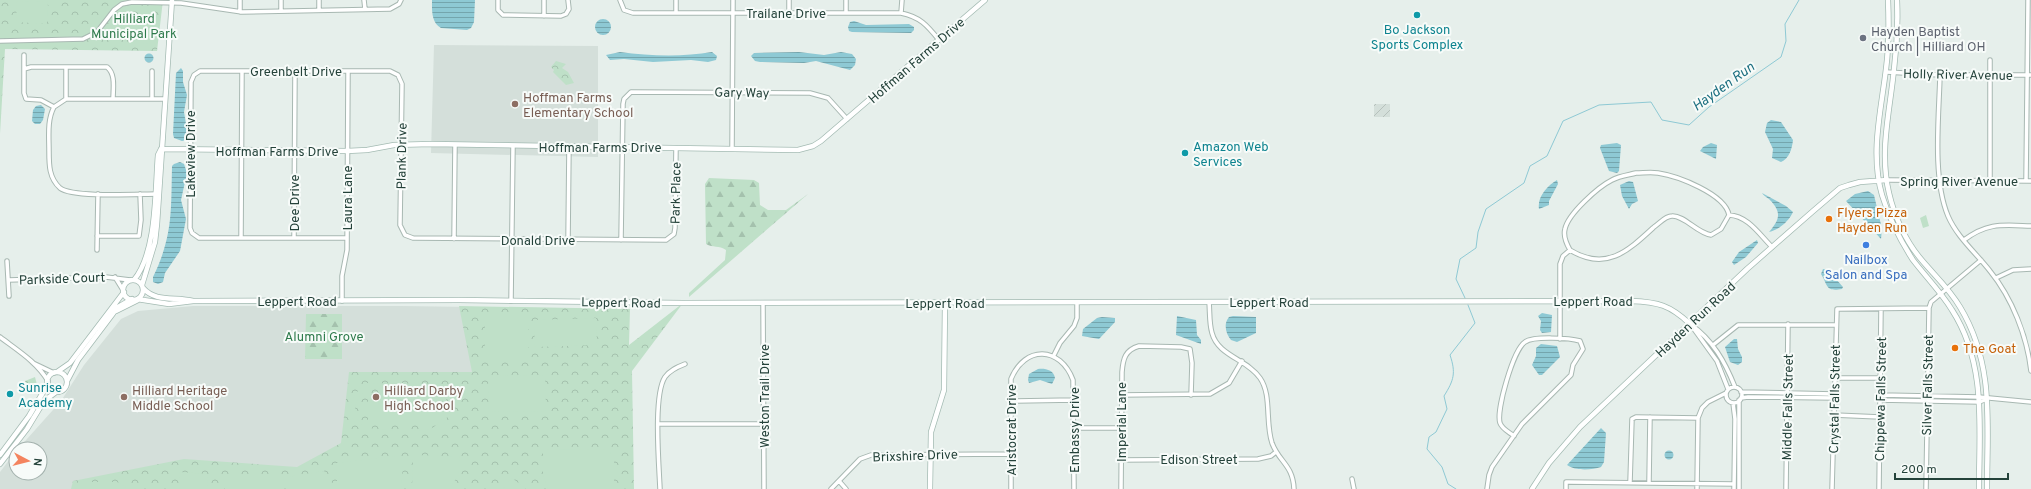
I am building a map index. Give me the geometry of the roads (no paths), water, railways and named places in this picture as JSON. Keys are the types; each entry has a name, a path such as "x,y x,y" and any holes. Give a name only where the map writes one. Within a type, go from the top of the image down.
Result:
{"main road":[{"name":"Hoffman Farms Drive","path":"161,149 190,151 348,151 401,145 455,145 798,150 813,146 847,119 985,0"},
{"path":"1888,0 1889,32 1886,72 1878,121 1877,147 1879,180 1889,213 1905,247 1953,311 1970,347 1976,367 1979,399 1979,489"},
{"path":"1897,0 1894,73 1886,122 1885,147 1887,180 1894,210 1910,244 1919,257 1948,289 1960,306 1978,344 1984,365 1987,399 1987,489"},
{"path":"116,310 136,299 142,293 142,287 155,242 158,155 161,149 172,2"},
{"name":"Hayden Run Road","path":"1532,489 1549,463 1575,433 1772,247 1840,188 1860,182 1887,180"},
{"path":"0,455 29,416 48,382 50,375 70,363 124,291 125,284 132,280 144,265 152,232 157,194"},
{"path":"132,280 140,282 142,287"},
{"name":"Leppert Road","path":"142,287 147,293 156,297 193,301 511,300 763,303 1631,301 1661,304 1675,310 1690,324"},
{"path":"124,291 126,296 136,299"},
{"path":"0,464 26,429 44,401 56,392 63,390 78,360 118,307 136,299"},
{"name":"Leppert Road","path":"136,299 169,304 193,301"},
{"path":"930,489 931,432 944,390 945,303"},
{"path":"56,372 64,375 67,381"},
{"path":"48,382 51,390 56,392"}],"street":[{"path":"240,0 240,12"},
{"path":"281,0 281,11"},
{"path":"319,0 319,10"},
{"path":"364,0 365,9"},
{"path":"0,41 77,40 97,32 114,10 122,4 132,2 172,2 240,12 390,9 399,4 401,0"},
{"path":"498,0 498,10 503,15 544,16 566,14 569,9 568,0"},
{"path":"544,0 544,16"},
{"name":"Trailane Drive","path":"620,0 624,10 633,14 901,13 914,16 926,24 939,40"},
{"path":"676,0 676,13"},
{"path":"732,149 733,0"},
{"path":"789,0 789,13"},
{"path":"846,0 846,13"},
{"path":"901,13 902,0"},
{"path":"2026,181 2029,75 2028,0"},
{"path":"24,55 24,93 26,100 41,100 54,106"},
{"path":"1990,60 1990,180"},
{"path":"24,69 31,67 107,67 110,69 112,77 113,99"},
{"path":"66,67 66,99"},
{"path":"152,71 152,99"},
{"name":"Greenbelt Drive","path":"194,75 200,71 390,71 398,75"},
{"path":"242,71 241,238 347,238"},
{"name":"Dee Drive","path":"294,238 295,71"},
{"name":"Laura Lane","path":"342,301 342,276 347,250 348,72"},
{"name":"Holly River Avenue","path":"1886,72 1940,75 2029,75"},
{"name":"Lakeview Drive","path":"194,75 191,82 190,228 192,233 199,238 241,238"},
{"name":"Plank Drive","path":"398,75 402,84 400,225 405,236"},
{"path":"1940,75 1939,181 1943,202 1949,218 1964,240 1996,278 2011,306 2030,358 2031,371"},
{"name":"Gary Way","path":"622,147 623,104 627,94 636,91 819,94 828,98 847,119"},
{"path":"157,194 98,194 70,192 57,184 50,171 50,117 54,106 66,99 165,99"},
{"path":"454,239 455,145"},
{"path":"511,300 513,146"},
{"path":"568,240 569,147"},
{"path":"621,240 622,147"},
{"name":"Park Place","path":"670,238 675,228 676,148"},
{"path":"1636,173 1658,173 1686,182 1724,203 1729,215 1721,229 1711,235 1702,232 1677,216 1668,217 1632,248 1614,256 1589,258 1570,250 1565,239 1565,228 1567,223 1580,206 1600,188 1613,179 1636,173"},
{"name":"Spring River Avenue","path":"1887,180 1990,180 2031,182"},
{"path":"97,250 98,194"},
{"path":"97,236 138,236 141,220 140,194"},
{"path":"1729,215 1737,216 1747,222 1772,247"},
{"path":"1964,240 1979,229 1986,227 2031,226"},
{"name":"Donald Drive","path":"405,236 413,238 512,240 662,241 670,238"},
{"path":"1560,339 1560,264 1565,253 1570,250"},
{"path":"1881,309 1893,307 1929,308 1931,302 1981,260"},
{"name":"Parkside Court","path":"7,262 9,296"},
{"path":"1996,278 2013,270 2031,269"},
{"name":"Parkside Court","path":"9,280 114,277 132,280"},
{"name":"Parkside Court","path":"114,277 124,291"},
{"path":"1209,302 1212,333 1214,338 1223,350 1242,361 1256,372 1264,384 1266,393 1267,420 1276,452 1289,468 1294,489"},
{"name":"Weston Trail Drive","path":"763,303 764,489"},
{"path":"1054,355 1060,343 1074,326 1077,318 1077,303"},
{"name":"Silver Falls Street","path":"1926,489 1926,401 1929,308"},
{"name":"Crystal Falls Street","path":"1832,489 1836,309 1881,309"},
{"name":"Chippewa Falls Street","path":"1879,489 1881,309"},
{"path":"1690,324 1713,345 1722,358 1735,387 1741,392 1834,396"},
{"path":"1690,324 1717,361 1727,391 1726,398"},
{"name":"Middle Falls Street","path":"1786,489 1788,324"},
{"path":"1713,345 1738,325 1835,325"},
{"path":"0,338 33,363 43,373 48,382"},
{"path":"1487,489 1489,474 1492,467 1514,436 1522,424 1571,375 1573,365 1582,352 1582,344 1580,341 1560,339 1529,340 1520,347 1508,373 1500,418 1502,426 1514,436"},
{"name":"Imperial Lane","path":"1122,489 1121,395 1122,372 1125,356 1133,348 1139,346 1180,347 1190,349 1192,363 1192,395"},
{"name":"Aristocrat Drive","path":"1011,489 1011,379 1016,368 1023,360 1032,355 1054,355"},
{"name":"Embassy Drive","path":"1054,355 1069,369 1074,380 1074,489"},
{"path":"1121,395 1210,394 1229,383 1242,361"},
{"path":"33,363 56,372"},
{"path":"660,489 659,397 661,385 672,370 685,364"},
{"path":"1834,378 1881,378"},
{"path":"1697,489 1698,418 1702,408 1708,402 1735,387"},
{"path":"1740,489 1741,392"},
{"path":"1880,395 1979,399"},
{"path":"1721,396 1733,403 1735,419 1734,489"},
{"path":"1733,403 1744,397 1787,398 1834,396"},
{"path":"1880,400 1926,401 1987,399 2031,402"},
{"path":"1011,401 1074,400"},
{"path":"1834,415 1880,416"},
{"path":"1630,482 1632,419 1636,417 1698,418"},
{"path":"1649,482 1650,417"},
{"path":"659,424 764,424"},
{"path":"1074,428 1121,428"},
{"name":"Edison Street","path":"1121,460 1258,459 1271,456 1276,452"},
{"name":"Brixshire Drive","path":"831,489 854,464 866,456 1012,454"},
{"path":"1352,479 1354,489"},
{"path":"839,481 846,489"},
{"path":"1566,489 1566,482 1734,484"}],"water":[{"path":"432,0 475,0 474,22 471,28 467,30 441,28 434,19 432,12"},
{"path":"603,19 609,21 611,27 609,33 603,35 597,33 595,27 597,21"},
{"path":"854,21 866,25 909,24 914,27 914,30 911,33 849,31 848,27 850,22"},
{"path":"620,52 690,55 712,52 717,56 716,60 708,62 691,60 653,62 624,59 610,60 606,55"},
{"path":"799,52 824,55 841,52 852,54 856,59 855,65 850,70 816,61 804,63 760,62 755,61 751,56 754,53"},
{"path":"147,54 151,54 153,58 151,62 147,62 145,60 145,56"},
{"path":"181,68 183,71 183,82 187,95 184,112 187,130 186,140 182,141 174,138 173,134 176,73"},
{"path":"41,105 45,109 43,120 40,124 35,124 32,121 33,110 36,106"},
{"path":"1771,120 1781,122 1793,140 1790,153 1784,161 1781,162 1772,158 1773,149 1765,132 1767,123"},
{"path":"1617,143 1621,145 1619,171 1617,173 1609,171 1600,148 1601,145"},
{"path":"1711,143 1717,145 1716,159 1700,151 1703,147"},
{"path":"180,162 184,164 187,173 181,200 186,219 180,251 165,273 163,282 158,284 153,282 153,277 160,262 168,236 171,210 172,166"},
{"path":"1557,180 1558,184 1549,201 1549,205 1539,209 1541,196 1550,185"},
{"path":"1629,181 1633,182 1638,201 1632,204 1629,209 1622,196 1620,185"},
{"path":"1868,191 1874,195 1882,229 1881,239 1846,201 1855,194"},
{"path":"1762,193 1786,206 1793,212 1783,225 1769,232 1777,219 1778,212 1769,199"},
{"path":"1757,240 1758,243 1746,257 1734,265 1732,262 1739,252"},
{"path":"1823,269 1828,270 1843,287 1842,289 1837,290 1828,287 1821,274"},
{"path":"1542,313 1552,315 1551,332 1542,333 1540,330 1541,321 1538,316"},
{"path":"1177,316 1196,320 1197,335 1201,340 1201,344 1176,335"},
{"path":"1229,317 1256,317 1256,333 1237,342 1231,340 1227,332 1226,323"},
{"path":"1097,318 1115,318 1115,322 1099,339 1082,336 1083,329"},
{"path":"1734,339 1737,339 1738,349 1742,357 1742,362 1738,365 1730,362 1725,347"},
{"path":"1541,344 1557,346 1560,357 1542,375 1539,375 1532,365 1536,356 1536,348"},
{"path":"1038,369 1046,369 1053,373 1055,378 1052,384 1040,380 1029,383 1029,374"},
{"path":"1601,428 1606,433 1604,462 1601,467 1584,469 1574,468 1567,465"},
{"path":"1667,451 1671,451 1673,455 1671,459 1667,459 1665,457 1665,453"}],"waterway":[{"name":"Hayden Run","path":"1465,298 1456,279 1460,259 1476,248 1478,232 1486,209 1524,183 1530,166 1547,156 1563,121 1599,105 1651,102 1662,120 1689,125 1709,107 1781,57 1786,41 1785,24 1799,0"},
{"name":"Hayden Run","path":"1456,489 1448,484 1442,467 1427,449 1429,437 1436,432 1447,409 1444,396 1453,376 1453,367 1450,355 1475,323 1468,305"}],"place":[{"name":"Bo Jackson Sports Complex","path":"1417,15"},
{"name":"Hayden Baptist Church | Hilliard OH","path":"1863,38"},
{"name":"Hoffman Farms Elementary School","path":"515,104"},
{"name":"Amazon Web Services","path":"1185,153"},
{"name":"Flyers Pizza Hayden Run","path":"1829,219"},
{"name":"Nailbox Salon and Spa","path":"1866,245"},
{"name":"The Goat","path":"1955,348"},
{"name":"Sunrise Academy","path":"10,394"},
{"name":"Hilliard Heritage Middle School","path":"124,397"},
{"name":"Hilliard Darby High School","path":"376,397"}],"park label":[{"name":"Hilliard Municipal Park","path":"134,26"},
{"name":"Alumni Grove","path":"324,336"}]}
